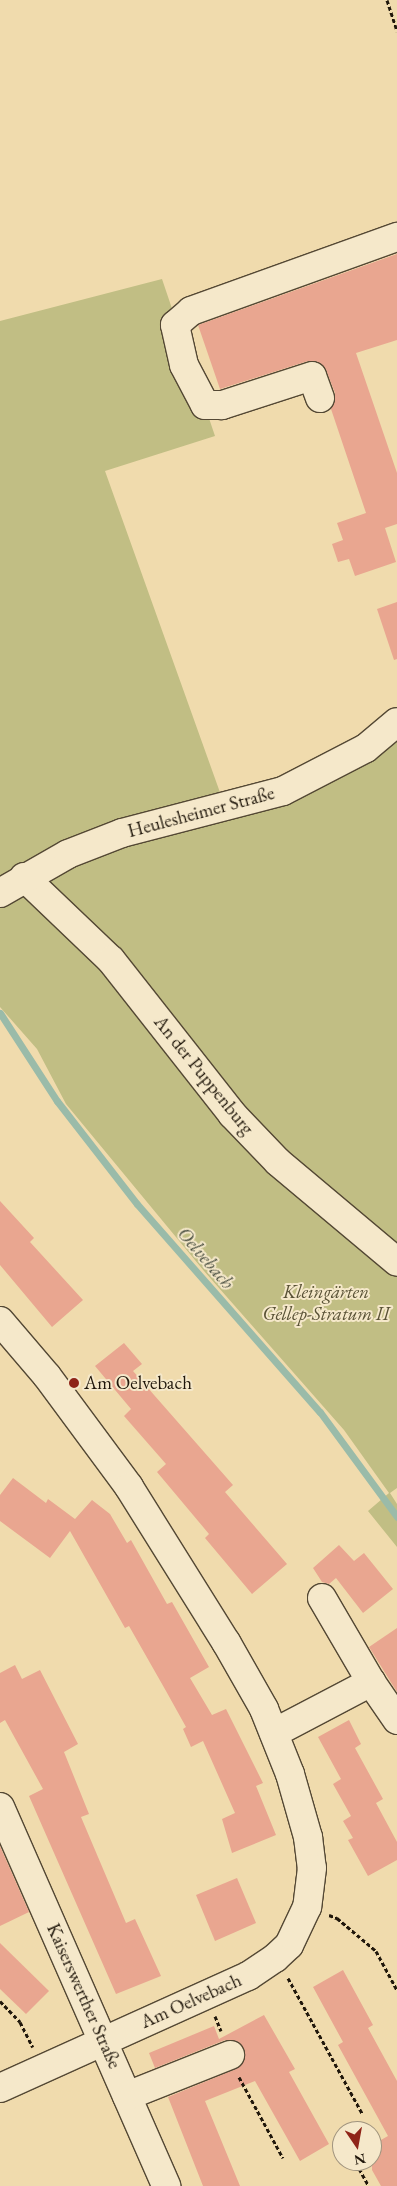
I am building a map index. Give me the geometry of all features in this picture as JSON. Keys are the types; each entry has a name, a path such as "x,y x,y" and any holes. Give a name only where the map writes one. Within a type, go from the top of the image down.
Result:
{"street":[{"path":"320,398 312,376 222,404 205,405 184,365 175,326 191,311 397,237"},
{"name":"Heulesheimer Straße","path":"0,894 24,877 68,854 122,832 283,791 366,748 397,722"},
{"name":"An der Puppenburg","path":"24,877 111,960 232,1114 278,1162 397,1262"},
{"name":"Am Oelvebach","path":"0,1321 46,1376 129,1487 226,1642 264,1709 290,1774 308,1837 312,1868 307,1907 289,1945 276,1958 248,1976 0,2088"},
{"path":"322,1598 371,1682 397,1720"},
{"path":"274,1733 371,1682"},
{"name":"Kaiserswerther Straße","path":"0,1807 104,2040 166,2186"},
{"path":"127,2096 230,2055"}],"path":[{"path":"387,0 397,31"},
{"path":"307,1907 337,1918 376,1952 397,1990"},
{"path":"276,1958 362,2113"},
{"path":"0,2001 20,2022 43,2068"},
{"path":"361,2171 369,2186"}],"green space":[{"name":"Kleingärten Gellep-Stratum II","path":"162,279 215,436 105,471 227,812 309,793 376,753 397,735 397,1488 390,1493 397,1504 397,1547 368,1511 389,1493 344,1430 204,1271 66,1104 37,1049 0,1007 0,321"}],"building":[{"path":"397,254 397,340 356,353 397,473 397,524 385,528 396,562 355,576 349,559 338,562 332,544 343,540 337,523 366,513 331,409 335,393 326,370 316,361 308,361 220,389 198,325"},
{"path":"397,602 397,659 394,660 377,609"},
{"path":"0,1201 34,1238 30,1242 83,1300 52,1327 0,1265"},
{"path":"124,1343 142,1364 133,1371 233,1485 225,1492 287,1564 252,1594 205,1538 209,1534 157,1472 166,1464 124,1416 131,1409 95,1366"},
{"path":"13,1478 46,1503 48,1499 75,1519 92,1500 110,1514 127,1543 131,1540 167,1604 172,1602 209,1667 190,1678 212,1715 226,1709 263,1783 256,1786 276,1835 232,1853 222,1819 235,1813 203,1741 191,1747 183,1729 186,1727 166,1691 129,1626 125,1628 70,1531 50,1558 0,1521 0,1495"},
{"path":"339,1545 354,1561 364,1553 393,1589 363,1613 336,1578 329,1584 322,1582 313,1568"},
{"path":"397,1628 397,1692 369,1647"},
{"path":"15,1665 22,1679 40,1670 78,1744 64,1752 89,1814 81,1817 126,1923 135,1919 161,1976 116,1994 29,1796 43,1789 5,1720 0,1723 0,1673"},
{"path":"349,1720 361,1744 355,1748 383,1799 376,1803 397,1842 397,1860 368,1876 348,1840 353,1838 343,1821 351,1816 333,1784 341,1779 318,1737"},
{"path":"0,1846 29,1912 0,1926"},
{"path":"237,1878 256,1923 215,1941 196,1895"},
{"path":"0,1943 49,1991 26,2014 0,1989"},
{"path":"343,1970 373,2025 368,2028 397,2081 397,2186 381,2186 373,2171 382,2171 382,2139 388,2136 382,2125 382,2121 380,2121 338,2045 343,2042 313,1987"},
{"path":"264,2015 295,2069 289,2072 329,2144 300,2161 255,2081 205,2101 240,2186 203,2186 168,2097 236,2069 245,2058 244,2049 239,2042 225,2040 155,2068 149,2053 214,2026 219,2039"}],"waterway":[{"name":"Oelvebach","path":"0,1013 57,1101 137,1204 320,1412 397,1517"}],"place":[{"name":"Am Oelvebach","path":"74,1383"}]}
